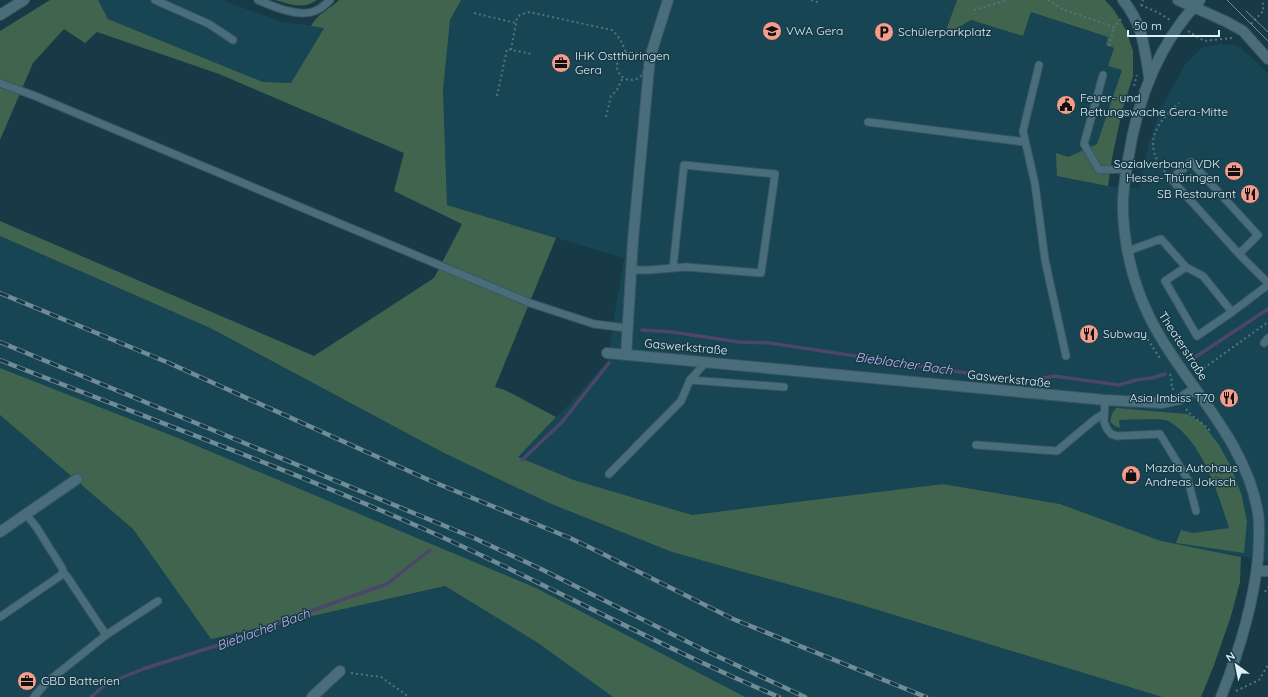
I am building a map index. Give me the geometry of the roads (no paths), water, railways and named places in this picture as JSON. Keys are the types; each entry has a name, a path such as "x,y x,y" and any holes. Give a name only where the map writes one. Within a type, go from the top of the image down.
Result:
{"street":[{"path":"0,15 24,0"},
{"name":"Gaswerkstraße","path":"626,355 631,270 650,57 668,0"},
{"path":"1123,0 1138,24 1150,76"},
{"path":"1178,0 1195,2 1243,31 1268,59"},
{"name":"Theaterstraße","path":"1195,2 1172,37 1150,76 1133,125 1126,169 1123,210 1128,251 1139,294 1148,315 1166,347 1222,427 1236,451 1253,490 1258,513 1260,536 1257,571 1252,601 1243,636 1220,697"},
{"name":"Gaswerkstraße","path":"607,353 1105,400 1162,403 1180,399 1195,389"},
{"path":"0,532 77,479"},
{"path":"1257,571 1268,571"},
{"path":"312,697 340,671"}],"lane":[{"path":"155,0 209,24 233,40"},
{"path":"258,0 282,10 304,12 314,11 330,0"},
{"path":"1039,65 1023,131 1035,184 1045,260 1066,356"},
{"path":"1103,75 1084,144 1099,170 1126,169"},
{"path":"0,83 42,99 530,302 594,324 627,328"},
{"path":"868,122 1025,142"},
{"path":"1186,267 1165,280 1197,336 1232,312 1268,284 1239,254 1171,180 1191,162 1258,235 1239,254"},
{"path":"631,270 649,270 686,267 761,273 775,174 684,165 673,268"},
{"path":"1128,251 1161,239 1186,267 1202,276 1232,312"},
{"path":"609,474 681,401 690,380 706,362"},
{"path":"690,380 784,387"},
{"path":"1105,400 1103,414 1107,429 1111,434 1117,436 1160,434 1188,480 1196,511"},
{"path":"976,445 1057,451 1103,414"},
{"path":"26,514 106,635"},
{"path":"0,617 60,576 63,572"},
{"path":"34,697 46,683 106,635 158,601"}],"waterway":[{"name":"Bieblacher Bach","path":"1194,358 1268,309"},
{"name":"Bieblacher Bach","path":"642,330 672,332 739,342 770,343 1028,381 1054,376 1119,385 1165,374"},
{"name":"Bieblacher Bach","path":"522,460 562,422 609,363"},
{"name":"Bieblacher Bach","path":"91,697 106,684 143,669 228,642 387,584 430,550"}],"tram line":[{"path":"1227,0 1268,41"},
{"path":"1246,11 1268,32"}],"railway":[{"path":"0,293 169,363 431,481 570,538 733,619 926,697"},
{"path":"0,342 474,538 541,569 706,651 805,697"},
{"path":"0,360 266,463 424,529 513,570 689,657 779,697"}],"place":[{"name":"VWA Gera","path":"772,31"},
{"name":"Schülerparkplatz","path":"884,32"},
{"name":"IHK Ostthüringen Gera","path":"561,63"},
{"name":"Feuer- und Rettungswache Gera-Mitte","path":"1066,105"},
{"name":"Sozialverband VDK Hesse-Thüringen","path":"1234,171"},
{"name":"SB Restaurant","path":"1250,194"},
{"name":"Subway","path":"1089,334"},
{"name":"Asia Imbiss T70","path":"1229,398"},
{"name":"Mazda Autohaus Andreas Jokisch","path":"1131,475"},
{"name":"GBD Batterien","path":"27,681"}]}
